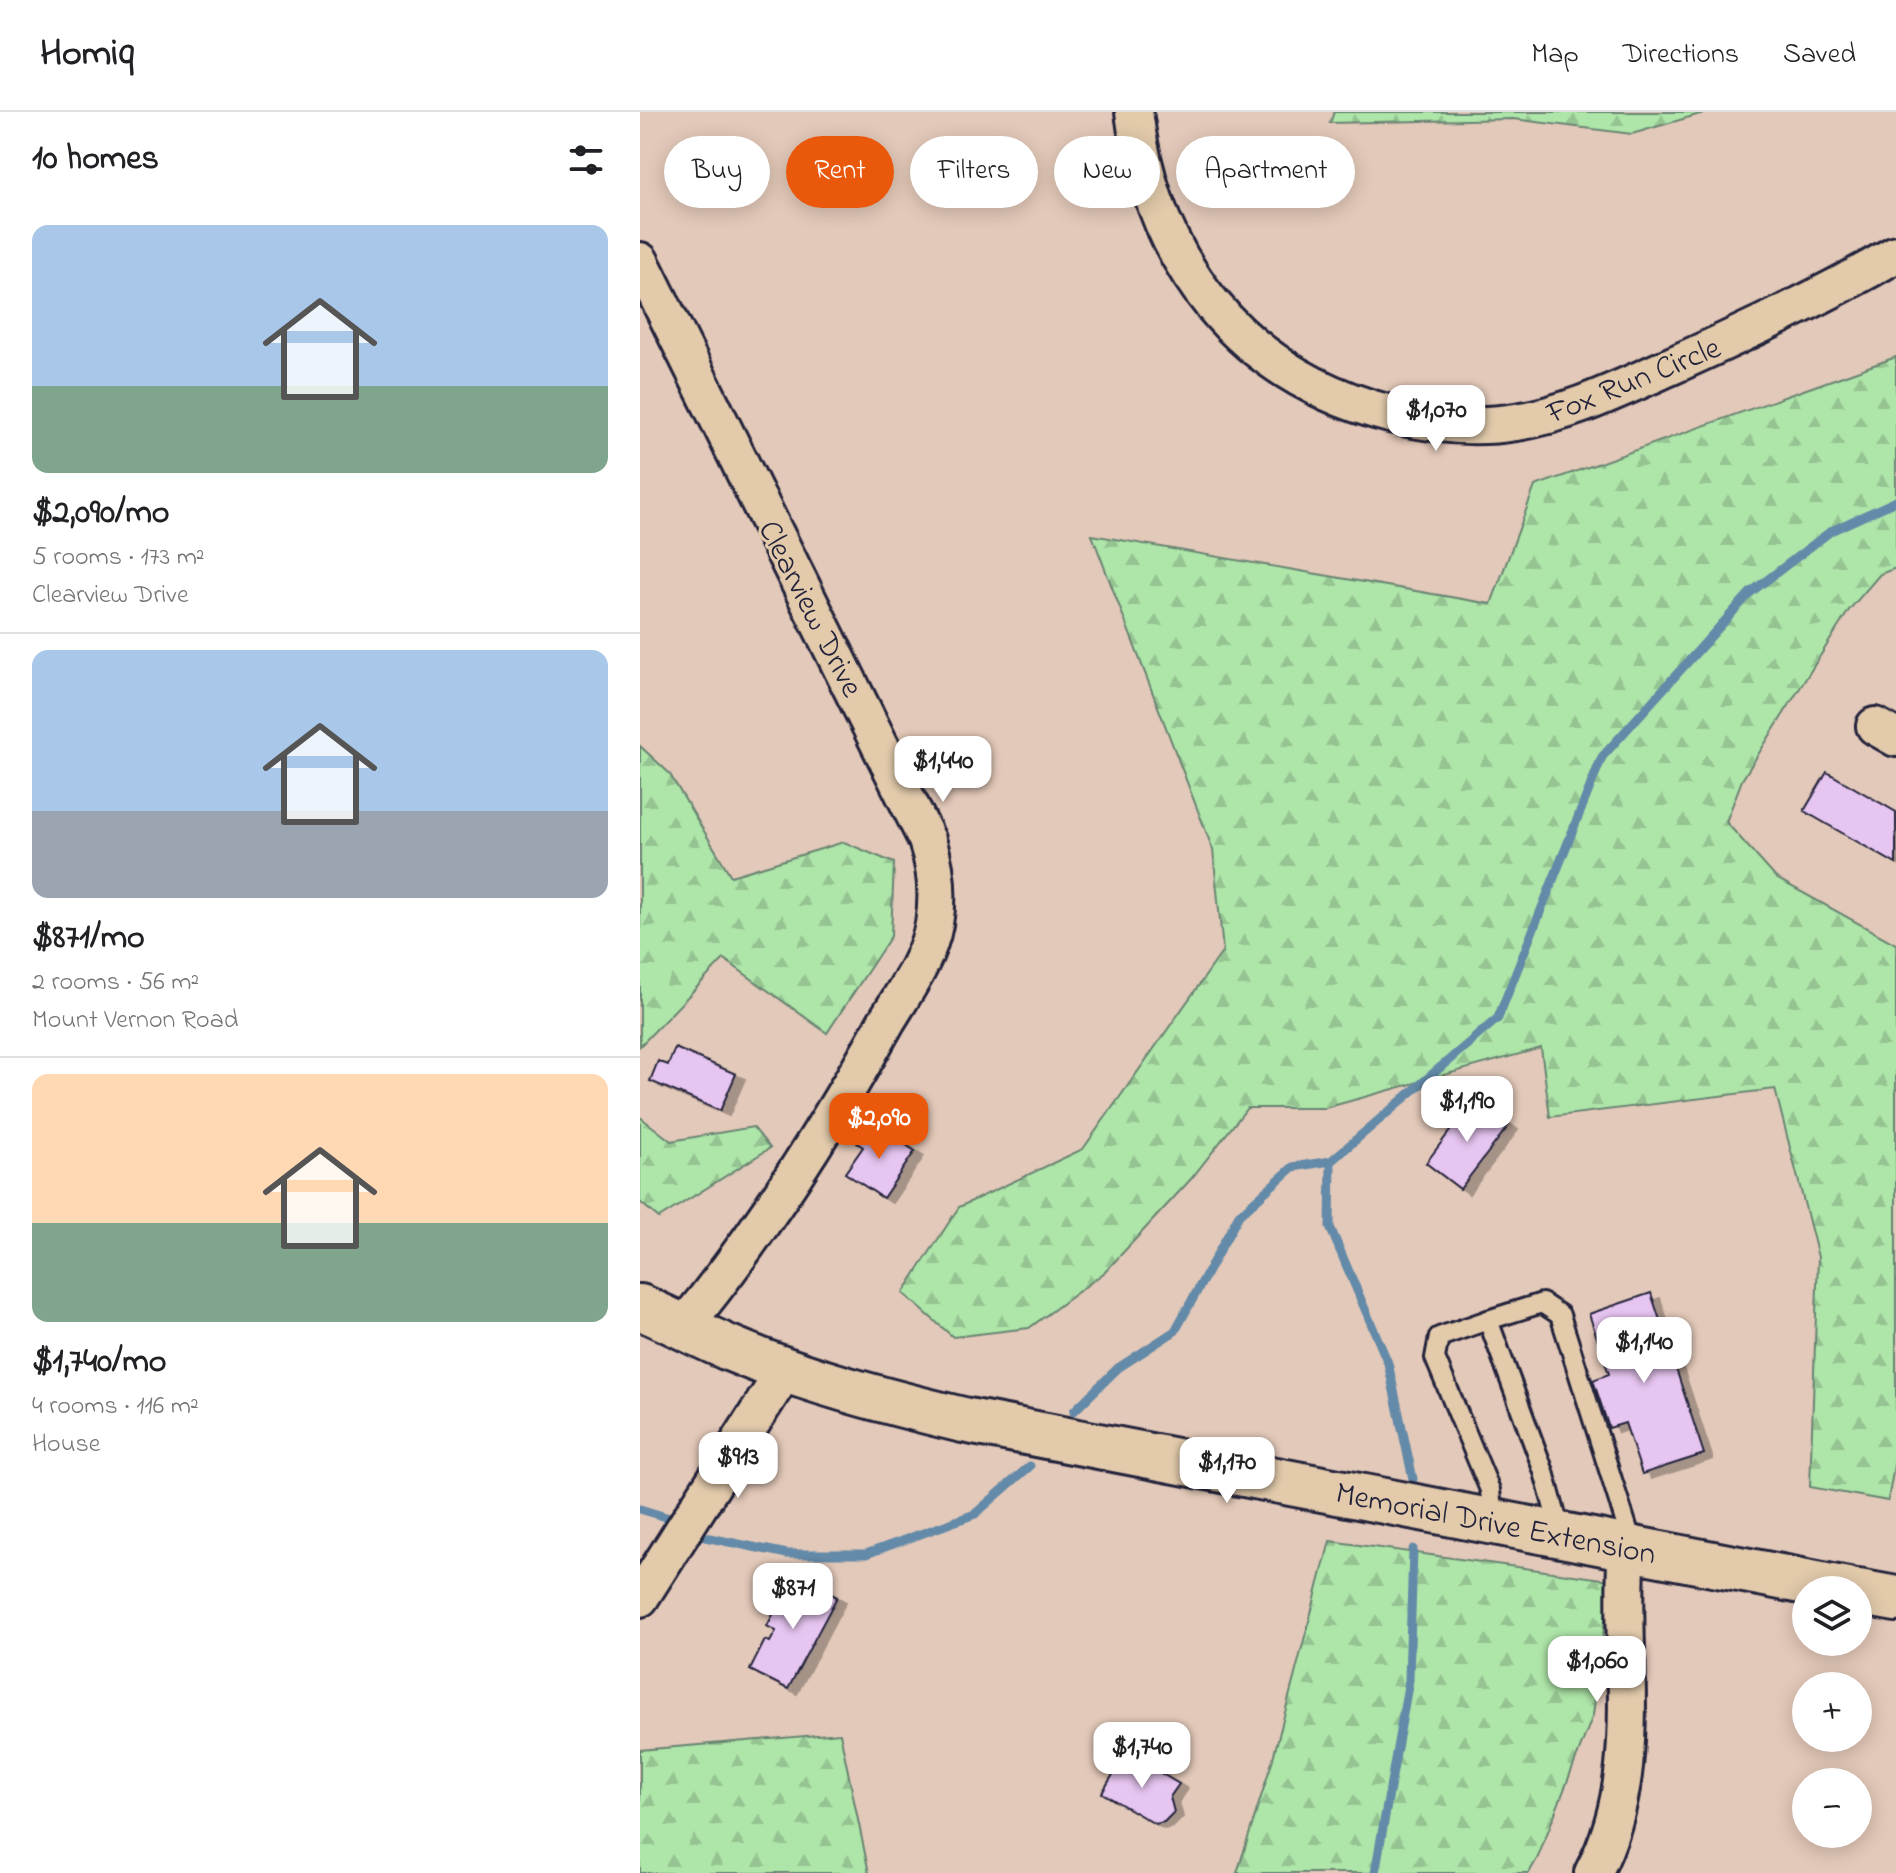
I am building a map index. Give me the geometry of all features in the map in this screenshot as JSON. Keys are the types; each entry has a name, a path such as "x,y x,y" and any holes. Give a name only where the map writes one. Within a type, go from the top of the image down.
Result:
{"street":[{"name":"Fox Run Circle","path":"1134,112 1138,150 1149,191 1185,268 1210,302 1243,337 1275,363 1316,388 1353,404 1410,419 1449,424 1514,423 1588,402 1780,317 1896,254"},
{"name":"Clearview Drive","path":"640,261 927,840 937,890 934,926 924,955 841,1104 715,1289 684,1326"},
{"name":"Memorial Drive Extension","path":"640,1307 730,1348 786,1369 865,1396 963,1420 1792,1579"},
{"path":"640,1598 786,1369"},
{"path":"1593,1873 1604,1854 1624,1778 1627,1743 1624,1587 1630,1548"},
{"path":"1872,1595 1896,1599"}],"lane":[{"path":"1493,1522 1490,1490 1435,1358 1439,1337 1542,1303 1560,1315 1630,1548"},
{"path":"1488,1320 1544,1472 1561,1534"}],"green space":[{"path":"1334,112 1707,112 1632,134 1513,119 1330,123"},
{"path":"1896,357 1896,568 1880,574 1849,610 1742,780 1726,822 1776,878 1896,944 1896,1454 1888,1501 1810,1487 1818,1257 1775,1089 1550,1117 1541,1048 1325,1108 1247,1108 1191,1179 1105,1272 1029,1328 953,1337 903,1293 959,1207 1083,1149 1223,951 1213,850 1092,535 1491,604 1535,486"},
{"path":"640,746 669,773 731,876 844,842 894,863 891,936 827,1033 724,959 640,1046"},
{"path":"640,1117 671,1141 753,1127 770,1148 659,1218 640,1202"},
{"path":"1330,1541 1610,1580 1593,1715 1529,1873 1237,1873 1272,1762"},
{"path":"840,1733 869,1873 640,1873 640,1750"}],"building":[{"path":"1827,772 1896,812 1896,864 1804,811"},
{"path":"675,1048 736,1074 720,1111 650,1081 658,1061 668,1065"},
{"path":"1474,1099 1509,1125 1460,1189 1426,1163"},
{"path":"877,1126 915,1151 883,1198 845,1173 863,1147 857,1143 863,1133 869,1137"},
{"path":"1651,1293 1704,1454 1642,1474 1625,1423 1609,1428 1593,1380 1609,1374 1589,1314"},
{"path":"794,1574 837,1597 788,1689 750,1670 765,1640 770,1642 776,1631 767,1626"},
{"path":"1124,1756 1135,1762 1137,1759 1179,1784 1170,1797 1174,1812 1164,1822 1155,1824 1102,1793"}],"waterway":[{"path":"1074,1411 1118,1368 1175,1331 1239,1215 1293,1167 1331,1161 1498,1018 1602,757 1750,593 1831,531 1896,501"},
{"path":"1331,1161 1330,1227 1388,1363 1413,1479"},
{"path":"705,1537 787,1554 866,1554 975,1514 1030,1466"},
{"path":"640,1509 666,1517"},
{"path":"1375,1873 1409,1680 1413,1549"}]}
